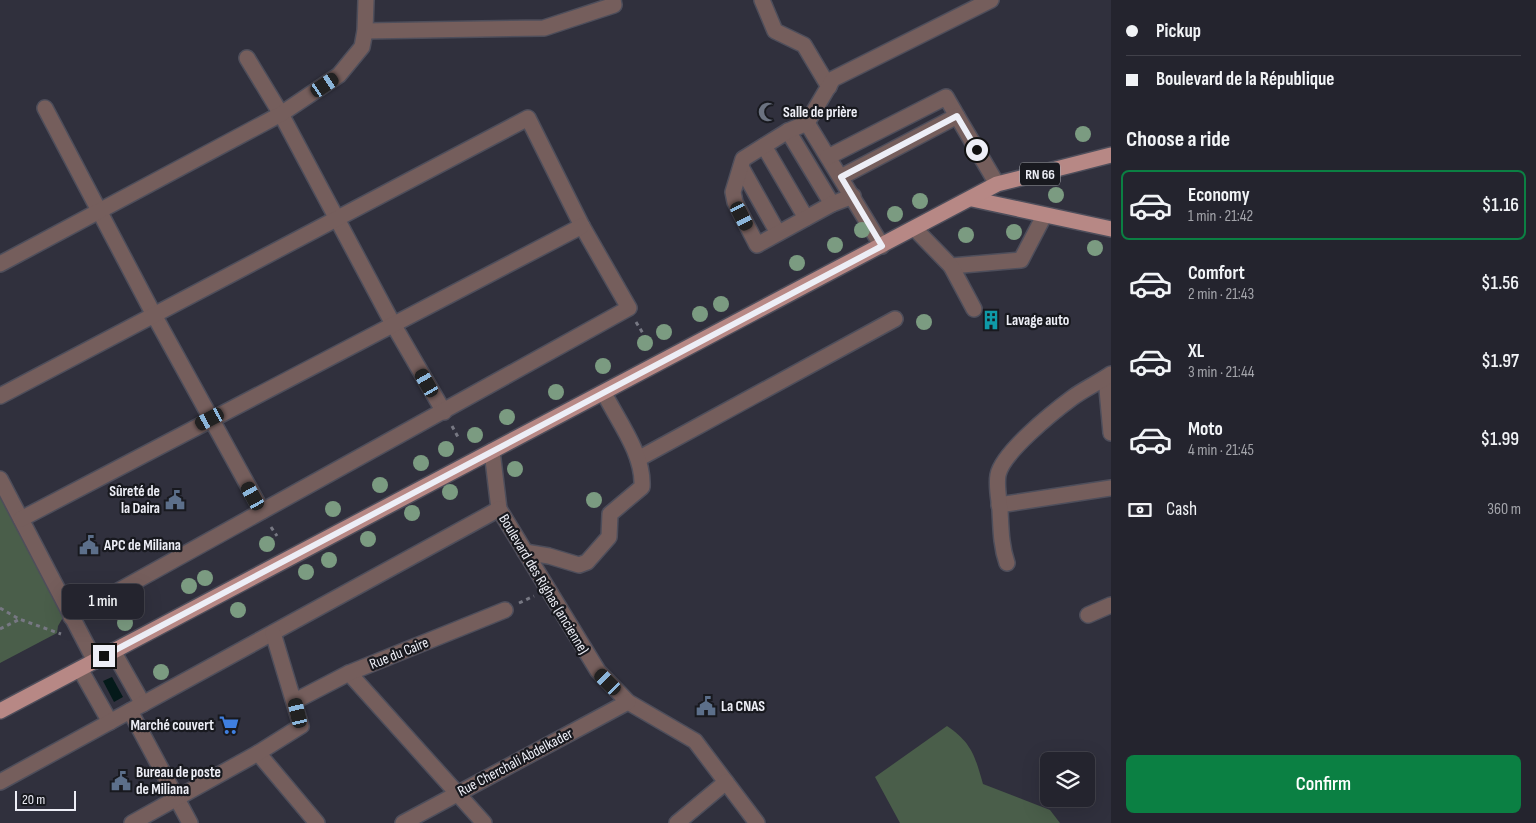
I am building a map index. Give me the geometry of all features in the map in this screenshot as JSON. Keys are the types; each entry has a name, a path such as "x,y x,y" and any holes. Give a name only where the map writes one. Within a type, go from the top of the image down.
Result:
{"main road":[{"name":"RN 66","path":"972,198 997,184 1111,155"},
{"path":"0,711 972,198 1044,216 1111,229"}],"street":[{"path":"0,264 281,114 339,75 362,47 365,31 366,0"},
{"path":"365,31 544,28 614,5 613,0"},
{"path":"762,0 774,31 804,45 829,87"},
{"path":"853,196 832,204 757,244 735,202 734,192 743,159 749,153 788,131 807,123 834,79 991,0"},
{"path":"247,58 281,114 336,220 444,412"},
{"path":"828,157 946,97 997,184"},
{"path":"45,108 154,315 262,511"},
{"path":"841,177 957,116"},
{"path":"0,396 528,118 582,226 629,308 444,412 71,616"},
{"path":"807,123 882,246"},
{"path":"788,131 832,204"},
{"path":"764,146 806,218"},
{"path":"741,167 778,233"},
{"path":"951,266 1021,260 1044,216"},
{"path":"21,519 582,226"},
{"path":"915,229 951,266 974,309"},
{"path":"638,459 895,319"},
{"path":"1007,563 1002,547 998,476 1002,463 1013,449 1072,398 1108,376 1111,433"},
{"path":"525,552 549,556 579,565 587,562 602,549 609,537 610,514 642,487 642,476 638,459 604,393"},
{"name":"Boulevard des Righas (ancienne)","path":"492,452 499,510 598,672 628,702 695,742 757,823"},
{"path":"0,479 95,661"},
{"path":"999,505 1111,488"},
{"path":"0,782 499,510"},
{"path":"1088,615 1111,604"},
{"name":"Rue du Caire","path":"295,701 349,673 505,610"},
{"path":"132,823 258,753 301,726 273,633"},
{"path":"114,651 136,707 190,823"},
{"path":"80,669 110,722"},
{"path":"349,673 484,823"},
{"name":"Rue Cherchali Abdelkader","path":"403,823 628,702"},
{"path":"258,753 317,823"},
{"path":"677,823 726,782"}],"path":[{"path":"0,608 19,619 70,638"},
{"path":"0,629 19,619"}],"green space":[{"path":"0,491 65,614 58,626 57,633 0,663"},
{"path":"947,726 967,744 978,766 983,784 1050,810 1060,823 900,823 875,777"}],"shaded area":[{"path":"112,677 123,697 114,702 103,681"}],"place":[{"name":"Salle de prière","path":"768,112"},
{"name":"Lavage auto","path":"991,320"},
{"name":"Sûreté de la Daira","path":"175,500"},
{"name":"APC de Miliana","path":"89,545"},
{"name":"La CNAS","path":"706,706"},
{"name":"Marché couvert","path":"229,725"},
{"name":"Bureau de poste de Miliana","path":"121,781"}],"route":[{"path":"104,656 882,246 841,177 957,116 977,150"}]}
